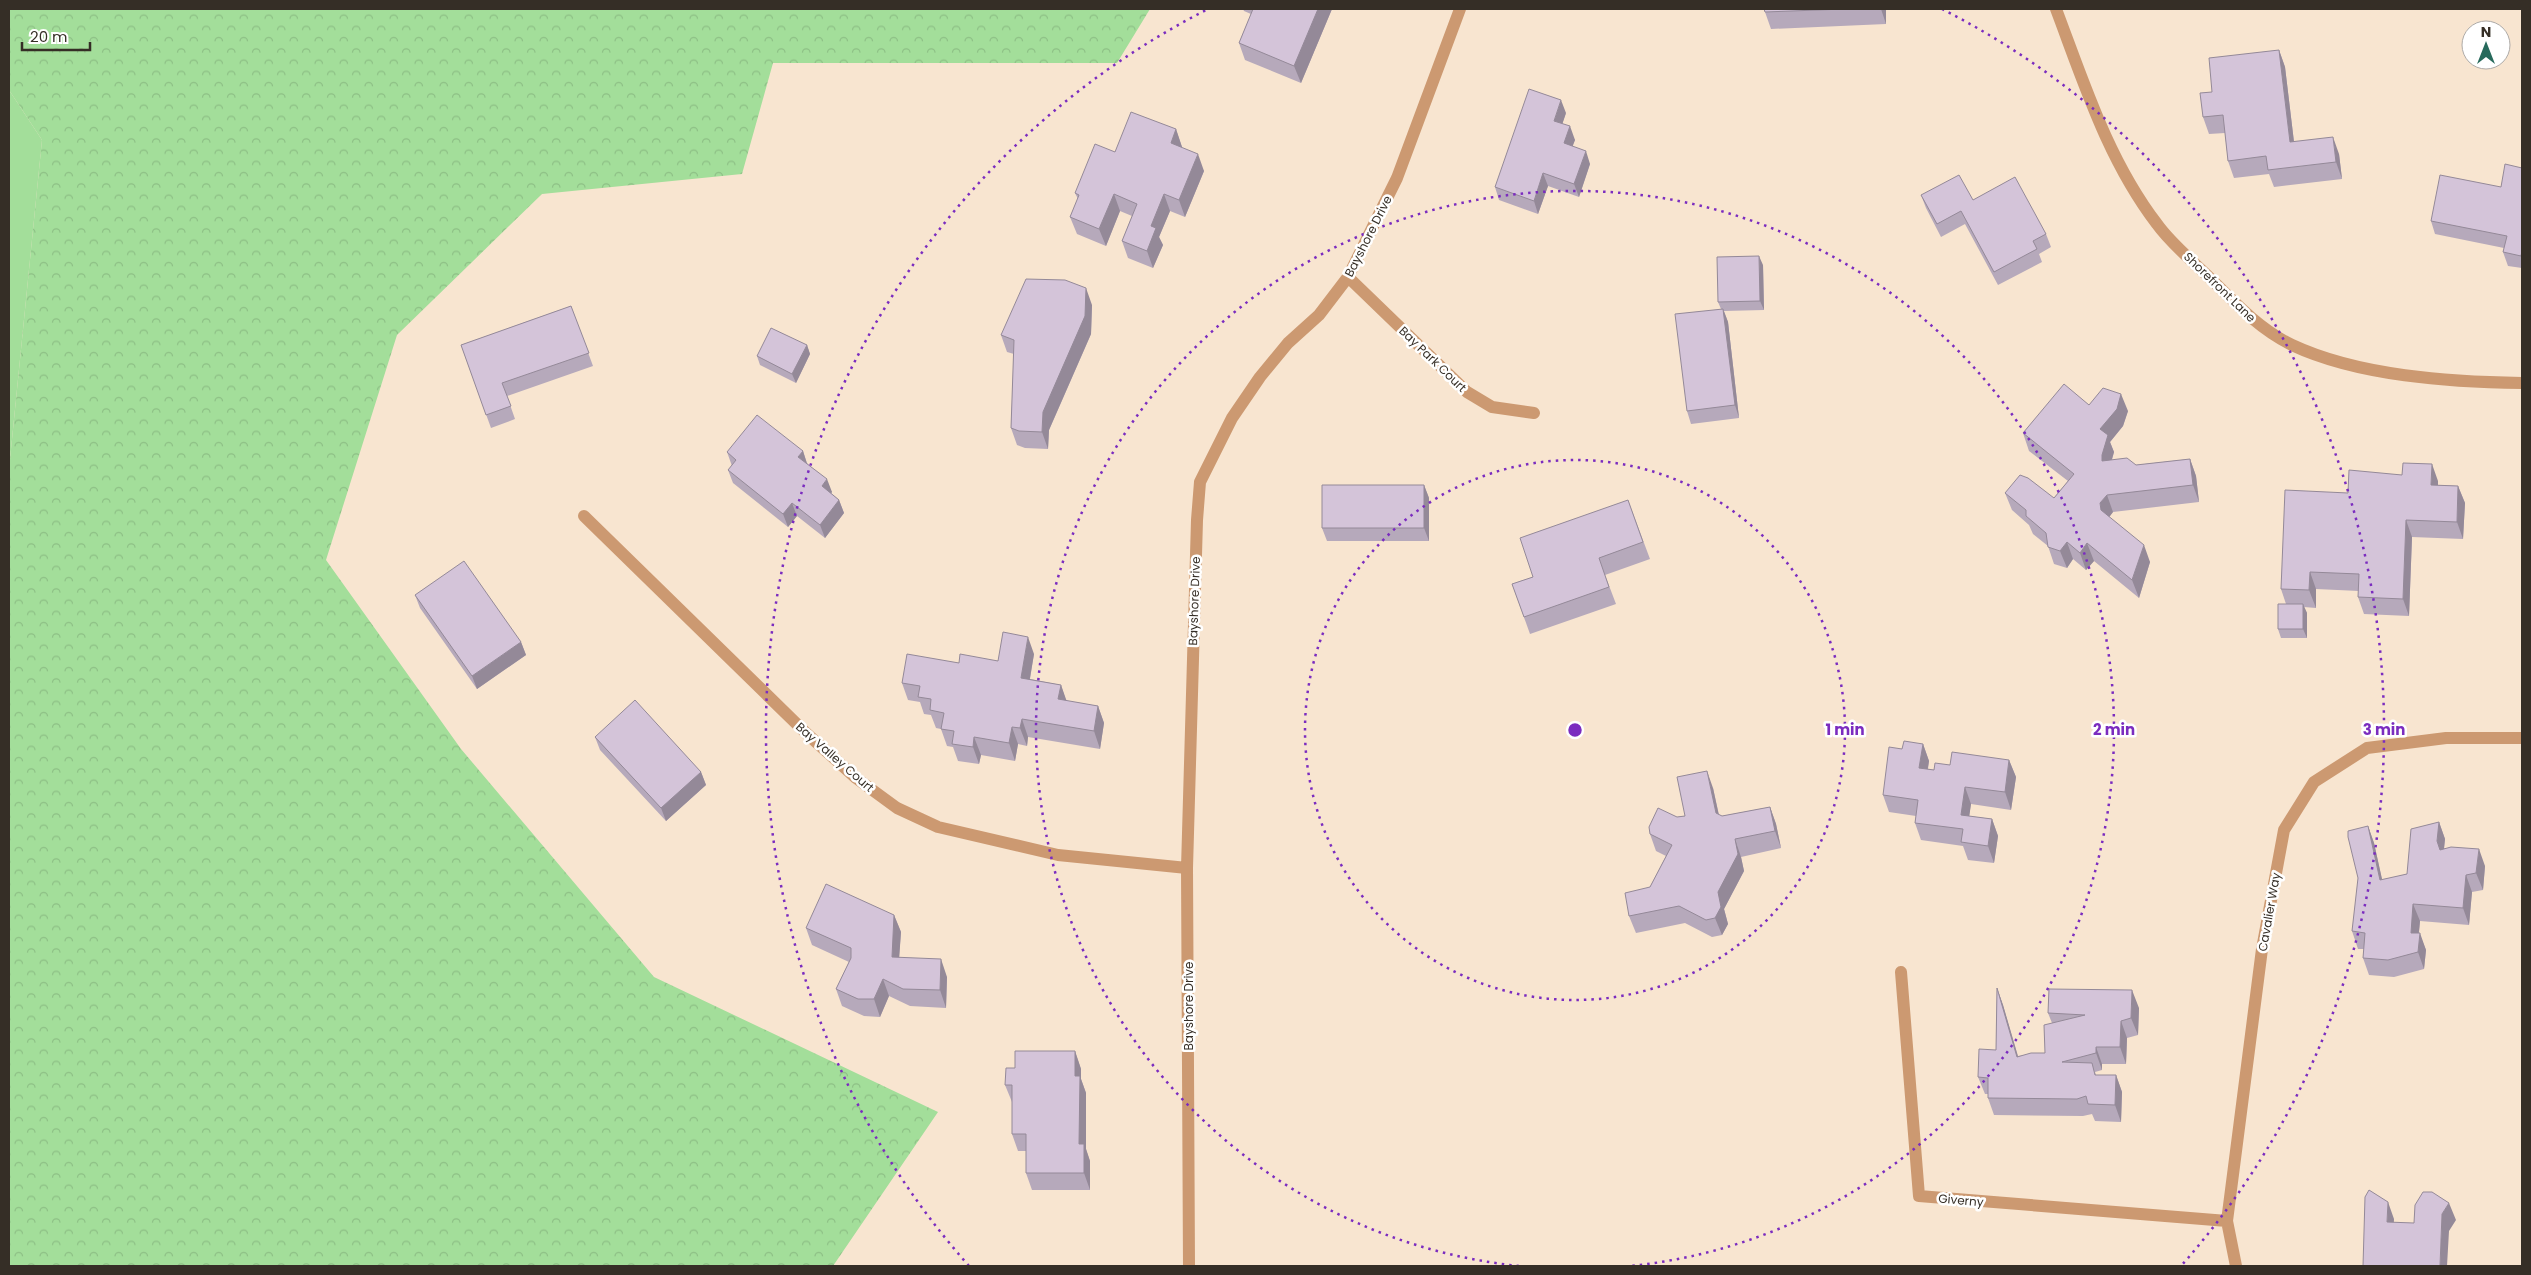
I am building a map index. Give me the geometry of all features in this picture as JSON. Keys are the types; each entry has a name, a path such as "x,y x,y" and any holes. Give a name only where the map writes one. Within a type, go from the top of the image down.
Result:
{"street":[{"name":"Bayshore Drive","path":"1189,1266 1187,868 1197,520 1200,482 1232,418 1260,377 1288,343 1319,314 1348,277 1397,178 1460,9"},
{"name":"Shorefront Lane","path":"2056,9 2100,127 2120,165 2157,225 2251,319 2291,344 2334,361 2463,382 2522,383"},
{"name":"Bay Park Court","path":"1348,277 1467,392 1492,407 1534,413"},
{"name":"Bay Valley Court","path":"584,516 806,733 856,778 897,808 938,827 1058,856 1187,868"},
{"name":"Cavalier Way","path":"2236,1266 2227,1222 2262,949 2284,830 2314,782 2367,748 2446,738 2522,738"},
{"name":"Giverny","path":"1900,972 1919,1196 2227,1222"}],"green space":[{"path":"9,9 1150,9 1117,63 773,63 742,174 542,194 397,335 326,560 461,749 654,977 938,1112 833,1266 9,1266 9,469 42,140 9,90"},
{"path":"9,90 42,140 9,469"}],"building":[{"path":"1253,9 1318,9 1294,66 1239,43"},
{"path":"1764,9 1844,9 1765,12"},
{"path":"2279,50 2290,142 2333,137 2336,162 2268,170 2266,156 2228,161 2223,115 2203,117 2200,93 2212,92 2209,58"},
{"path":"1529,89 1561,100 1554,121 1570,126 1564,143 1586,151 1574,184 1543,173 1534,201 1495,187"},
{"path":"1131,112 1176,129 1171,143 1198,154 1179,200 1164,194 1151,226 1156,228 1147,251 1122,241 1137,204 1114,194 1099,229 1070,217 1079,195 1075,193 1095,144 1115,152"},
{"path":"2505,164 2522,168 2521,256 2503,252 2507,236 2431,221 2440,175 2501,187"},
{"path":"1959,175 1973,200 2015,177 2046,234 2033,241 2037,249 1994,272 1961,211 1937,224 1921,195"},
{"path":"1759,256 1760,301 1718,302 1717,257"},
{"path":"1026,279 1065,280 1086,288 1085,316 1043,412 1042,432 1019,431 1011,428 1014,340 1001,335"},
{"path":"571,306 589,353 502,383 511,406 486,415 461,345"},
{"path":"1723,309 1735,405 1687,411 1675,314"},
{"path":"771,328 807,345 792,374 757,356"},
{"path":"2064,384 2089,405 2103,388 2121,394 2117,409 2100,429 2108,435 2102,461 2127,458 2136,465 2190,459 2193,485 2107,495 2100,503 2101,510 2144,545 2132,580 2087,543 2080,553 2067,542 2060,551 2048,547 2046,533 2026,516 2026,510 2005,493 2020,475 2028,478 2054,498 2074,474 2023,433"},
{"path":"757,415 803,451 798,457 827,479 822,486 839,500 820,525 792,503 783,514 728,470 736,460 727,452"},
{"path":"2403,463 2432,464 2431,485 2458,486 2457,522 2406,520 2403,599 2358,597 2359,574 2310,572 2309,590 2281,589 2285,490 2348,493 2349,470 2402,475"},
{"path":"1322,485 1424,485 1424,528 1322,528"},
{"path":"1628,500 1643,542 1599,558 1609,587 1524,617 1512,584 1533,577 1520,538"},
{"path":"464,561 521,642 472,676 415,595"},
{"path":"2278,604 2303,604 2303,629 2278,629"},
{"path":"1003,632 1028,637 1021,678 1061,685 1058,699 1098,706 1094,731 1022,719 1020,728 1012,727 1009,743 974,737 973,747 952,744 954,731 941,729 944,713 930,710 931,699 918,697 920,686 902,683 907,654 959,663 960,654 998,661"},
{"path":"635,700 701,772 661,808 595,737"},
{"path":"1904,741 1923,744 1919,768 1934,770 1935,763 1950,765 1952,752 2009,760 2005,792 1965,787 1961,815 1992,819 1988,846 1961,842 1963,829 1915,823 1918,800 1883,795 1889,747 1902,749"},
{"path":"1707,771 1716,813 1722,816 1770,807 1775,831 1735,839 1738,854 1718,892 1721,907 1715,918 1706,920 1679,906 1629,916 1625,893 1650,887 1672,845 1650,834 1649,827 1658,808 1677,817 1685,816 1677,777"},
{"path":"2439,822 2437,841 2440,850 2451,847 2479,849 2476,873 2466,875 2463,908 2413,904 2411,933 2420,933 2418,952 2388,960 2363,958 2365,933 2352,931 2358,878 2348,831 2368,826 2380,880 2407,874 2411,829"},
{"path":"826,884 894,915 892,957 941,959 940,990 903,989 883,979 874,999 858,999 836,989 851,958 851,948 806,928"},
{"path":"1997,988 2017,1057 2031,1053 2045,1053 2044,1025 2085,1015 2048,1013 2049,989 2132,990 2131,1018 2121,1021 2120,1047 2096,1047 2096,1053 2062,1062 2092,1063 2095,1075 2116,1075 2115,1105 2088,1104 2086,1096 2077,1099 1988,1098 1988,1078 1978,1077 1979,1049 1996,1050"},
{"path":"1015,1051 1075,1051 1075,1076 1080,1076 1079,1144 1084,1144 1084,1173 1026,1173 1026,1134 1012,1134 1012,1085 1005,1085 1006,1068 1015,1068"},
{"path":"2369,1190 2388,1202 2387,1222 2414,1223 2415,1205 2423,1192 2432,1192 2449,1203 2442,1214 2440,1266 2363,1266 2365,1197"}]}
